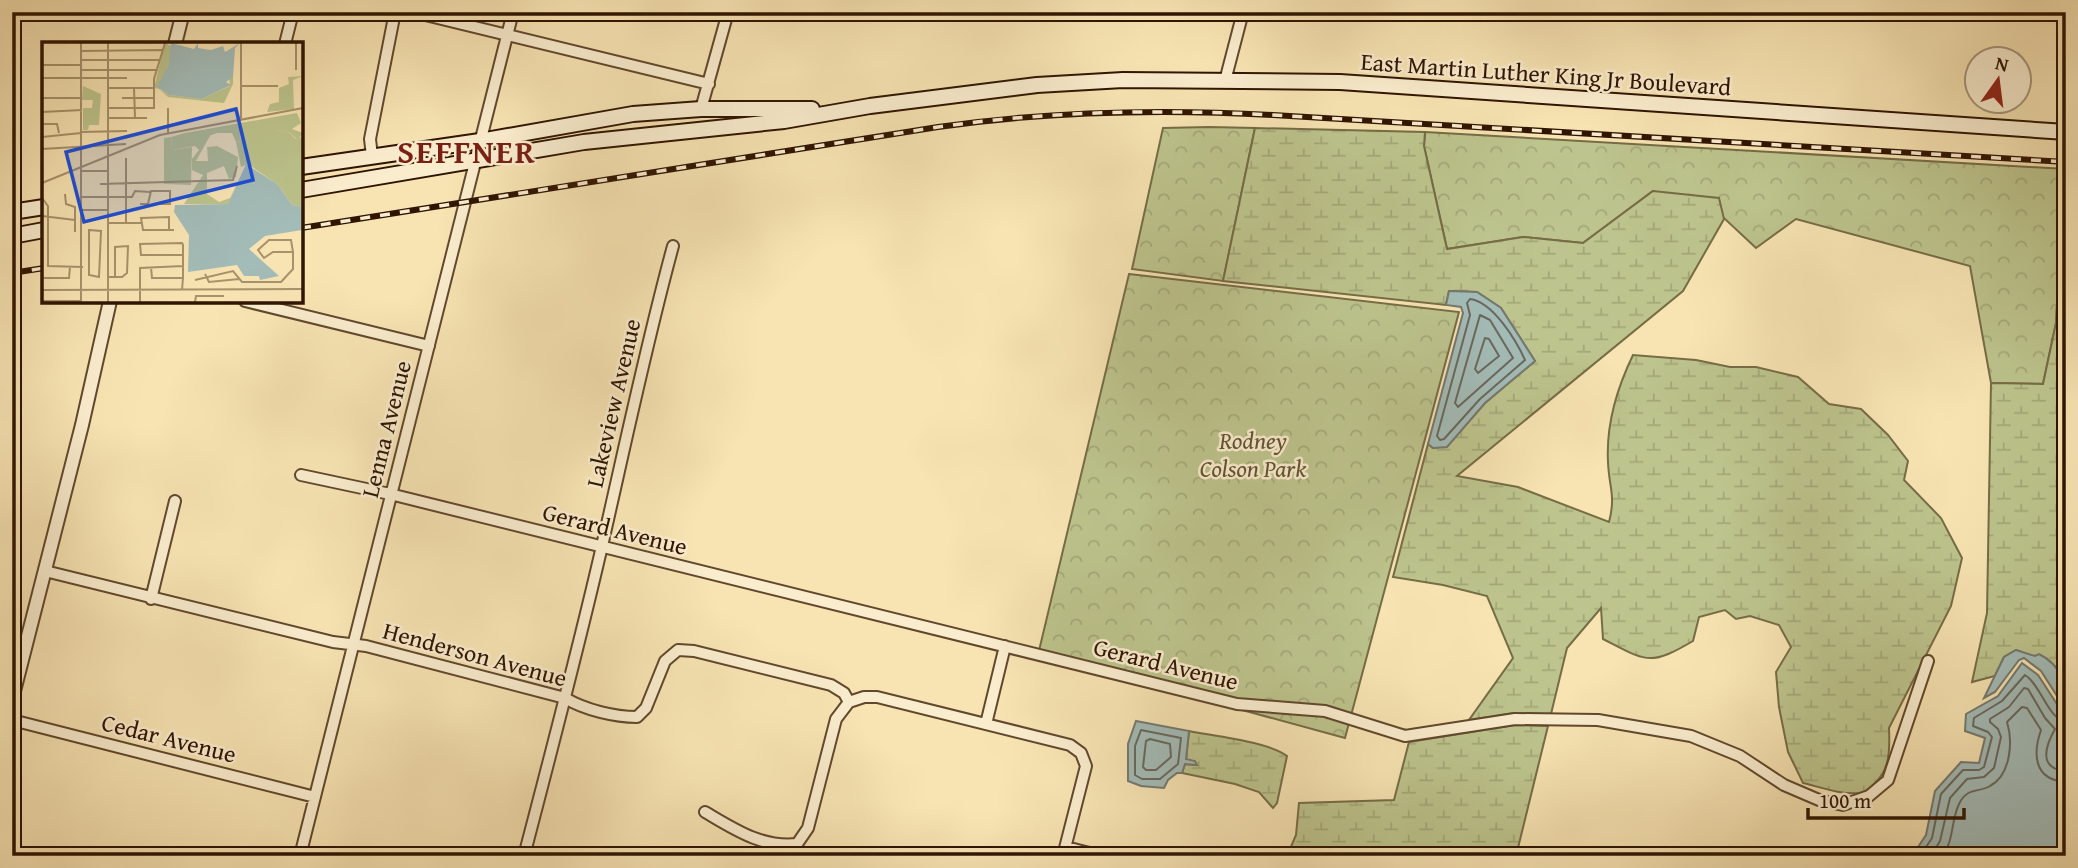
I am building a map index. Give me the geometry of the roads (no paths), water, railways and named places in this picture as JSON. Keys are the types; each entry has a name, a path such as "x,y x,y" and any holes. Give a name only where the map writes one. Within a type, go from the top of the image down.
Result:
{"main road":[{"name":"East Martin Luther King Jr Boulevard","path":"870,106 1023,87 1124,80 1340,82 2066,132"},
{"path":"303,167 480,141 633,114 701,109 789,110 870,106"},
{"path":"303,190 584,142 784,121 870,106"},
{"path":"12,212 42,207"},
{"path":"12,236 42,230"},
{"path":"12,244 42,239"}],"street":[{"path":"176,42 183,12"},
{"path":"286,42 293,12"},
{"path":"372,156 370,139 395,12"},
{"path":"412,12 709,83"},
{"name":"Lenna Avenue","path":"300,856 513,12"},
{"path":"701,109 728,12"},
{"path":"1224,81 1243,12"},
{"name":"Lakeview Avenue","path":"524,856 602,547 650,332 673,246"},
{"path":"12,699 110,303"},
{"path":"253,303 429,346"},
{"name":"Gerard Avenue","path":"301,475 390,494 1237,704 1325,711 1405,736 1515,719 1598,720 1691,736 1740,757 1784,785 1819,800 1843,805 1869,796 1888,780 1928,661"},
{"path":"151,599 175,501"},
{"name":"Henderson Avenue","path":"44,572 333,642 354,643 565,698 625,717 637,717 646,708 665,661 678,650 694,651 831,685 844,693 849,702"},
{"path":"986,724 1005,646"},
{"path":"705,812 746,835 780,846 797,844 808,828 836,719 849,702 864,697 877,697 1070,745 1081,753 1086,765 1065,851 1101,856"},
{"name":"Cedar Avenue","path":"12,720 315,797"}],"water":[{"path":"1449,291 1477,292 1501,308 1535,361 1485,403 1447,447 1433,448 1428,444 1463,313 1461,307 1446,305"},
{"path":"2016,650 2035,656 2039,654 2053,664 2064,685 2066,710 2041,671 2024,658 2019,660 1995,692 1984,698 2004,657"},
{"path":"2022,663 2038,675 2066,718 2066,733 2061,752 2066,763 2066,856 1912,856 1926,835 1935,791 1961,762 1979,763 1985,738 1965,731 1966,714 1998,696"},
{"path":"1136,721 1189,731 1186,759 1195,761 1197,765 1185,764 1182,773 1177,773 1168,780 1164,788 1141,786 1128,781 1128,744"}],"railway":[{"path":"303,228 938,127 1105,113 1273,115 2066,162"},
{"path":"12,273 42,268"}],"district":[{"name":"SEFFNER","path":"467,151"}],"park label":[{"name":"Rodney Colson Park","path":"1253,454"}]}
